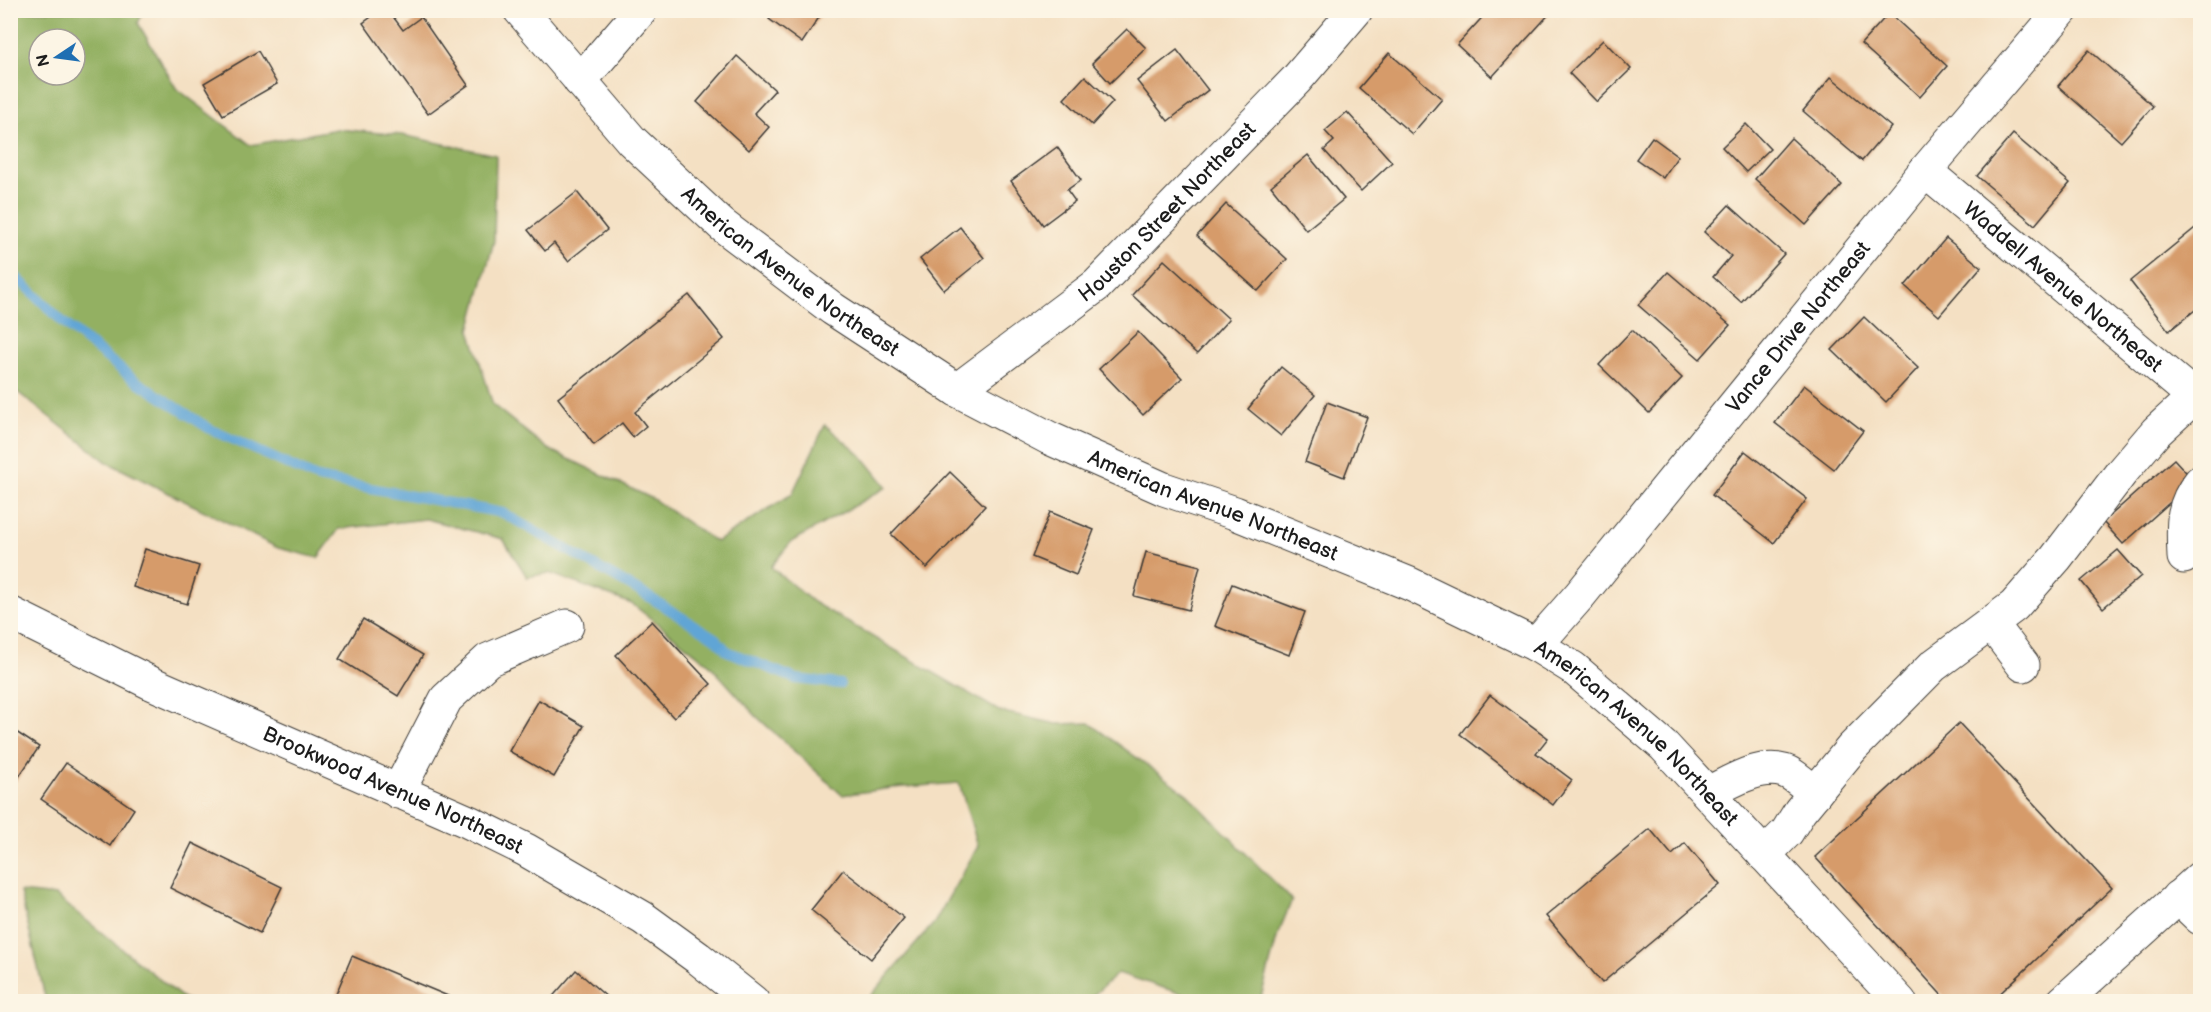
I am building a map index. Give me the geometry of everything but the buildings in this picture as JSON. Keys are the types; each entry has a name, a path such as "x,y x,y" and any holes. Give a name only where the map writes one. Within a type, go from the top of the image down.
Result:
{"street":[{"name":"American Avenue Northeast","path":"520,10 632,141 722,225 833,309 957,390 1059,443 1164,489 1235,513 1410,584 1536,645 1573,668 1656,739 1900,1002"},
{"path":"580,81 641,10"},
{"name":"Houston Street Northeast","path":"957,390 1097,285 1296,80 1356,10"},
{"name":"Vance Drive Northeast","path":"1536,645 1580,595 1925,171 2062,10"},
{"name":"Waddell Avenue Northeast","path":"1925,171 2197,402"},
{"path":"1764,855 1787,832 1800,811 1852,747 1933,666 2014,606 2056,558 2121,473 2156,432 2197,402"},
{"path":"2184,557 2183,522 2189,496 2200,482"},
{"name":"Brookwood Avenue Northeast","path":"10,614 151,683 469,822 526,850 643,918 753,1002"},
{"path":"1991,624 2023,664"},
{"path":"398,792 446,699 488,660 567,626"},
{"path":"1708,793 1766,769 1785,771 1815,793"},
{"path":"2062,1002 2193,898"}],"green space":[{"path":"10,11 144,11 138,23 176,88 251,145 337,129 402,135 496,155 494,241 470,330 493,405 548,449 653,499 716,542 792,494 825,425 863,457 887,487 791,542 771,567 813,602 999,711 1057,724 1089,723 1187,794 1292,900 1278,934 1260,1001 1182,994 1118,973 1087,1001 866,1001 934,923 978,846 959,783 892,788 842,795 756,716 708,663 632,604 549,573 527,577 503,539 426,519 339,529 318,558 278,548 107,462 11,387"},
{"path":"20,892 56,896 183,998 190,1001 46,1001"}],"waterway":[{"path":"10,271 64,323 133,379 210,429 317,478 503,513 646,595 715,638 727,651 796,679 840,684"}]}
